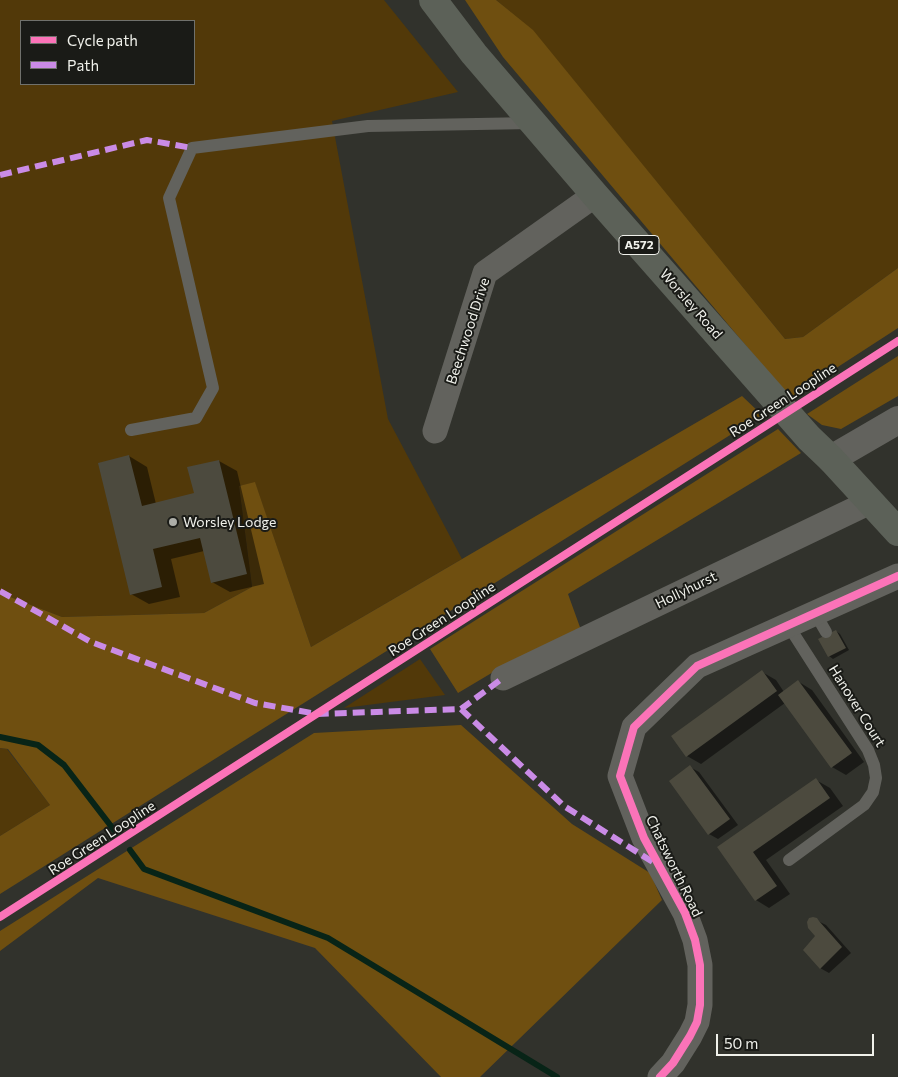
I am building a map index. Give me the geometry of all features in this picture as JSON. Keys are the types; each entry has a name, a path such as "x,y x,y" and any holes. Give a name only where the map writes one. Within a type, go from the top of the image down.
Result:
{"main road":[{"name":"Worsley Road","path":"433,0 474,54 595,195 809,438 831,459 898,532"}],"street":[{"name":"Beechwood Drive","path":"436,430 485,273 595,195"},
{"path":"831,459 898,420"},
{"name":"Hollyhurst","path":"503,678 870,502"},
{"name":"Chatsworth Road","path":"660,1077 673,1063 697,1022 700,1005 700,965 695,940 685,913 644,838 620,776 634,728 696,666 788,625 821,623 898,576"}],"lane":[{"path":"131,430 196,418 213,388 169,198 192,148 368,126 533,123"},
{"name":"Hanover Court","path":"788,625 868,750 874,765 876,778 873,792 864,804 789,860"}],"shaded area":[{"path":"0,0 384,0 458,92 332,121 388,419 462,559 311,647 255,483 239,486 252,587 204,613 62,617 0,593"},
{"path":"465,0 496,0 533,30 785,339 803,337 898,268 898,328 790,398 503,57"},
{"path":"496,0 898,0 898,268 803,337 785,339 533,31"},
{"path":"898,356 898,396 841,429 822,425 807,414"},
{"path":"742,396 762,415 0,894 0,836 50,805 8,749 0,748 0,593 62,617 204,613 252,587 239,486 255,482 311,647"},
{"path":"778,429 801,453 568,594 581,630 500,668 458,693 430,649"},
{"path":"420,659 445,695 344,708"},
{"path":"461,725 572,824 650,873 662,900 480,1077 441,1077 315,948 98,878 0,951 0,931 314,733"},
{"path":"0,748 7,749 50,805 0,836"}],"building":[{"name":"Worsley Lodge","path":"129,455 142,506 194,493 187,467 219,460 247,574 211,583 200,538 153,549 162,587 130,595 98,463"},
{"path":"836,630 846,648 828,657 818,639"},
{"path":"762,670 777,691 686,757 671,736"},
{"path":"798,680 852,753 831,768 778,695"},
{"path":"690,765 730,819 708,835 669,781"},
{"path":"816,778 830,798 753,852 777,886 755,901 717,847"},
{"path":"809,918 817,918 842,947 820,969 803,950 815,936 808,928 807,922"}],"waterway":[{"path":"0,737 38,745 64,765 114,830"},
{"path":"130,850 144,869 328,938 557,1077"}],"marked path":[{"path":"0,175 147,140 192,148"},
{"path":"0,591 91,642 255,703 317,714 461,709 503,678"},
{"path":"461,709 564,806 656,864"}],"cycle path":[{"name":"Roe Green Loopline","path":"0,917 898,341"},
{"path":"660,1077 673,1063 697,1022 700,1005 700,965 695,940 685,913 644,838 620,776 634,727 697,666 898,576"}],"place":[{"name":"Worsley Lodge","path":"173,522"}]}
